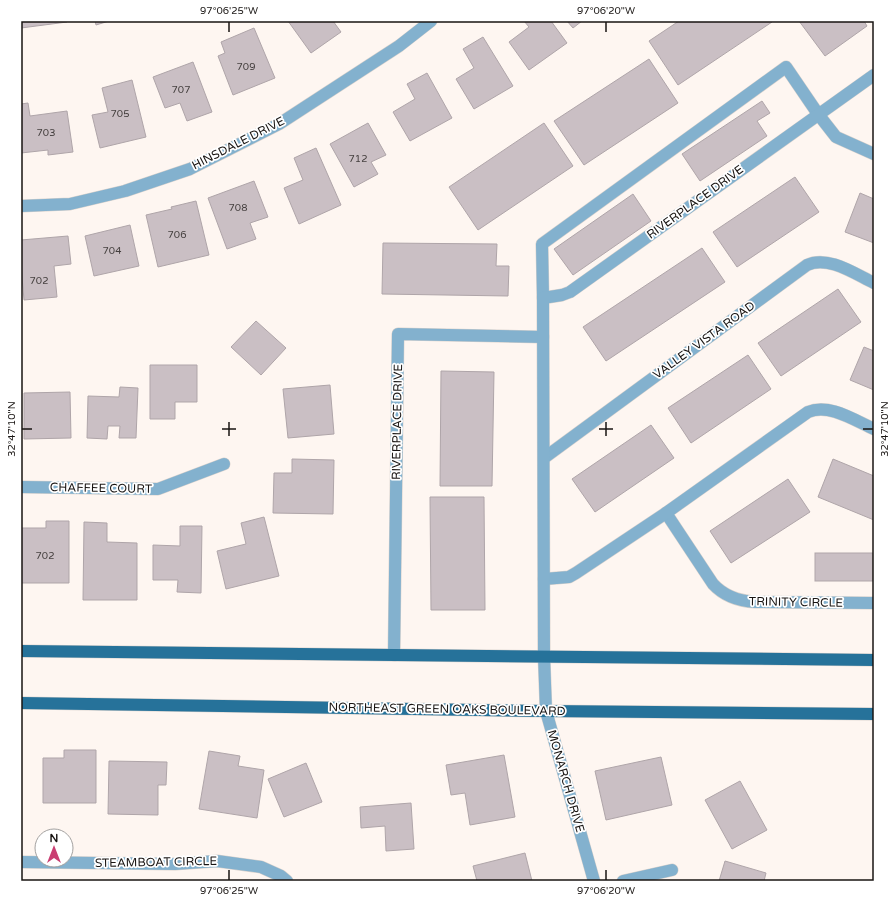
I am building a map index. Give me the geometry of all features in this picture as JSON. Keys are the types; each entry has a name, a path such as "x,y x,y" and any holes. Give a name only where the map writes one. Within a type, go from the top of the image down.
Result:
{"main road":[{"path":"21,651 874,660"},
{"name":"NORTHEAST GREEN OAKS BOULEVARD","path":"21,703 546,711 874,714"}],"street":[{"name":"HINSDALE DRIVE","path":"21,206 70,204 126,191 190,169 279,124 399,46 431,21"},
{"path":"544,656 542,244 786,67 818,114 836,137 874,154"},
{"name":"RIVERPLACE DRIVE","path":"543,298 570,292 874,75"},
{"name":"VALLEY VISTA ROAD","path":"544,458 807,265 818,261 834,264 874,283"},
{"name":"RIVERPLACE DRIVE","path":"394,655 398,334 543,336"},
{"path":"544,578 569,577 576,573 666,513 808,412 822,409 838,413 874,429"},
{"name":"CHAFFEE COURT","path":"21,487 158,489 224,464"},
{"name":"TRINITY CIRCLE","path":"666,513 713,584 719,590 737,599 755,602 874,603"},
{"name":"MONARCH DRIVE","path":"544,656 546,711 594,881"},
{"name":"STEAMBOAT CIRCLE","path":"21,862 175,864 217,861 261,867 281,876 287,881"},
{"path":"623,881 672,870"}],"building":[{"path":"21,21 67,21 67,22 21,28"},
{"path":"95,21 109,21 96,25"},
{"path":"288,21 333,21 341,32 311,53"},
{"path":"524,21 551,21 567,43 529,70 509,42 529,27"},
{"path":"567,21 582,21 573,28"},
{"path":"679,21 772,22 678,85 649,41"},
{"path":"799,21 864,21 867,26 825,56"},
{"path":"254,28 275,78 233,95 218,56 225,53 221,42"},
{"path":"483,37 513,86 474,109 456,79 474,68 463,49"},
{"path":"649,59 678,103 584,165 554,121"},
{"path":"193,62 212,112 187,121 180,103 165,108 153,77"},
{"path":"427,73 452,118 410,141 393,112 415,99 407,84"},
{"path":"132,80 146,137 100,148 92,115 108,112 102,88"},
{"path":"762,101 770,113 757,121 767,136 700,181 682,154"},
{"path":"28,103 30,116 67,111 73,152 48,155 48,150 21,153 21,104"},
{"path":"368,123 386,155 371,162 378,174 354,187 330,144"},
{"path":"544,123 573,166 478,230 449,187"},
{"path":"316,148 341,205 299,224 284,188 303,180 294,158"},
{"path":"795,177 819,212 737,267 713,232"},
{"path":"254,181 268,217 250,223 256,239 227,249 208,198"},
{"path":"860,193 874,199 874,243 845,232"},
{"path":"633,194 651,221 573,275 554,249"},
{"path":"196,201 209,255 158,267 146,215 172,209 171,207"},
{"path":"130,225 139,266 94,276 85,236"},
{"path":"68,236 71,264 54,266 57,297 24,300 21,265 21,240"},
{"path":"383,243 497,244 496,266 509,266 508,296 382,294"},
{"path":"702,248 725,282 606,361 583,327"},
{"path":"838,289 861,322 781,376 758,343"},
{"path":"256,321 286,348 261,375 231,347"},
{"path":"864,347 874,351 874,390 850,380"},
{"path":"748,355 771,389 691,443 668,408"},
{"path":"150,365 197,365 197,402 175,402 175,419 150,419"},
{"path":"441,371 494,372 492,486 440,486"},
{"path":"330,385 334,434 288,438 283,389"},
{"path":"120,387 138,388 136,438 119,438 120,426 108,426 107,439 87,438 88,396 119,397"},
{"path":"70,392 71,438 24,439 24,393"},
{"path":"651,425 674,458 595,512 572,479"},
{"path":"292,459 334,460 333,514 273,513 274,473 292,473"},
{"path":"833,459 874,476 874,520 818,497"},
{"path":"788,479 810,512 731,563 710,531"},
{"path":"430,497 484,497 485,610 431,610"},
{"path":"264,517 279,576 226,589 217,551 246,544 241,523"},
{"path":"46,521 69,521 69,583 21,583 21,528 46,528"},
{"path":"84,522 107,523 107,542 137,543 137,600 83,600"},
{"path":"180,526 202,526 201,593 177,592 178,580 153,580 153,545 180,546"},
{"path":"815,553 873,553 873,581 815,581"},
{"path":"64,750 96,750 96,803 43,803 43,758 64,758"},
{"path":"209,751 240,756 238,766 264,770 257,818 199,809"},
{"path":"504,755 515,817 470,825 465,793 451,795 446,765"},
{"path":"661,757 672,805 606,820 595,771"},
{"path":"109,761 167,762 166,785 158,785 158,815 108,814"},
{"path":"306,763 322,802 284,817 268,779"},
{"path":"740,781 767,830 732,849 705,800"},
{"path":"411,803 414,849 386,851 385,826 361,828 360,807"},
{"path":"525,853 532,881 477,881 473,866"},
{"path":"725,861 766,873 764,881 719,881"}]}
